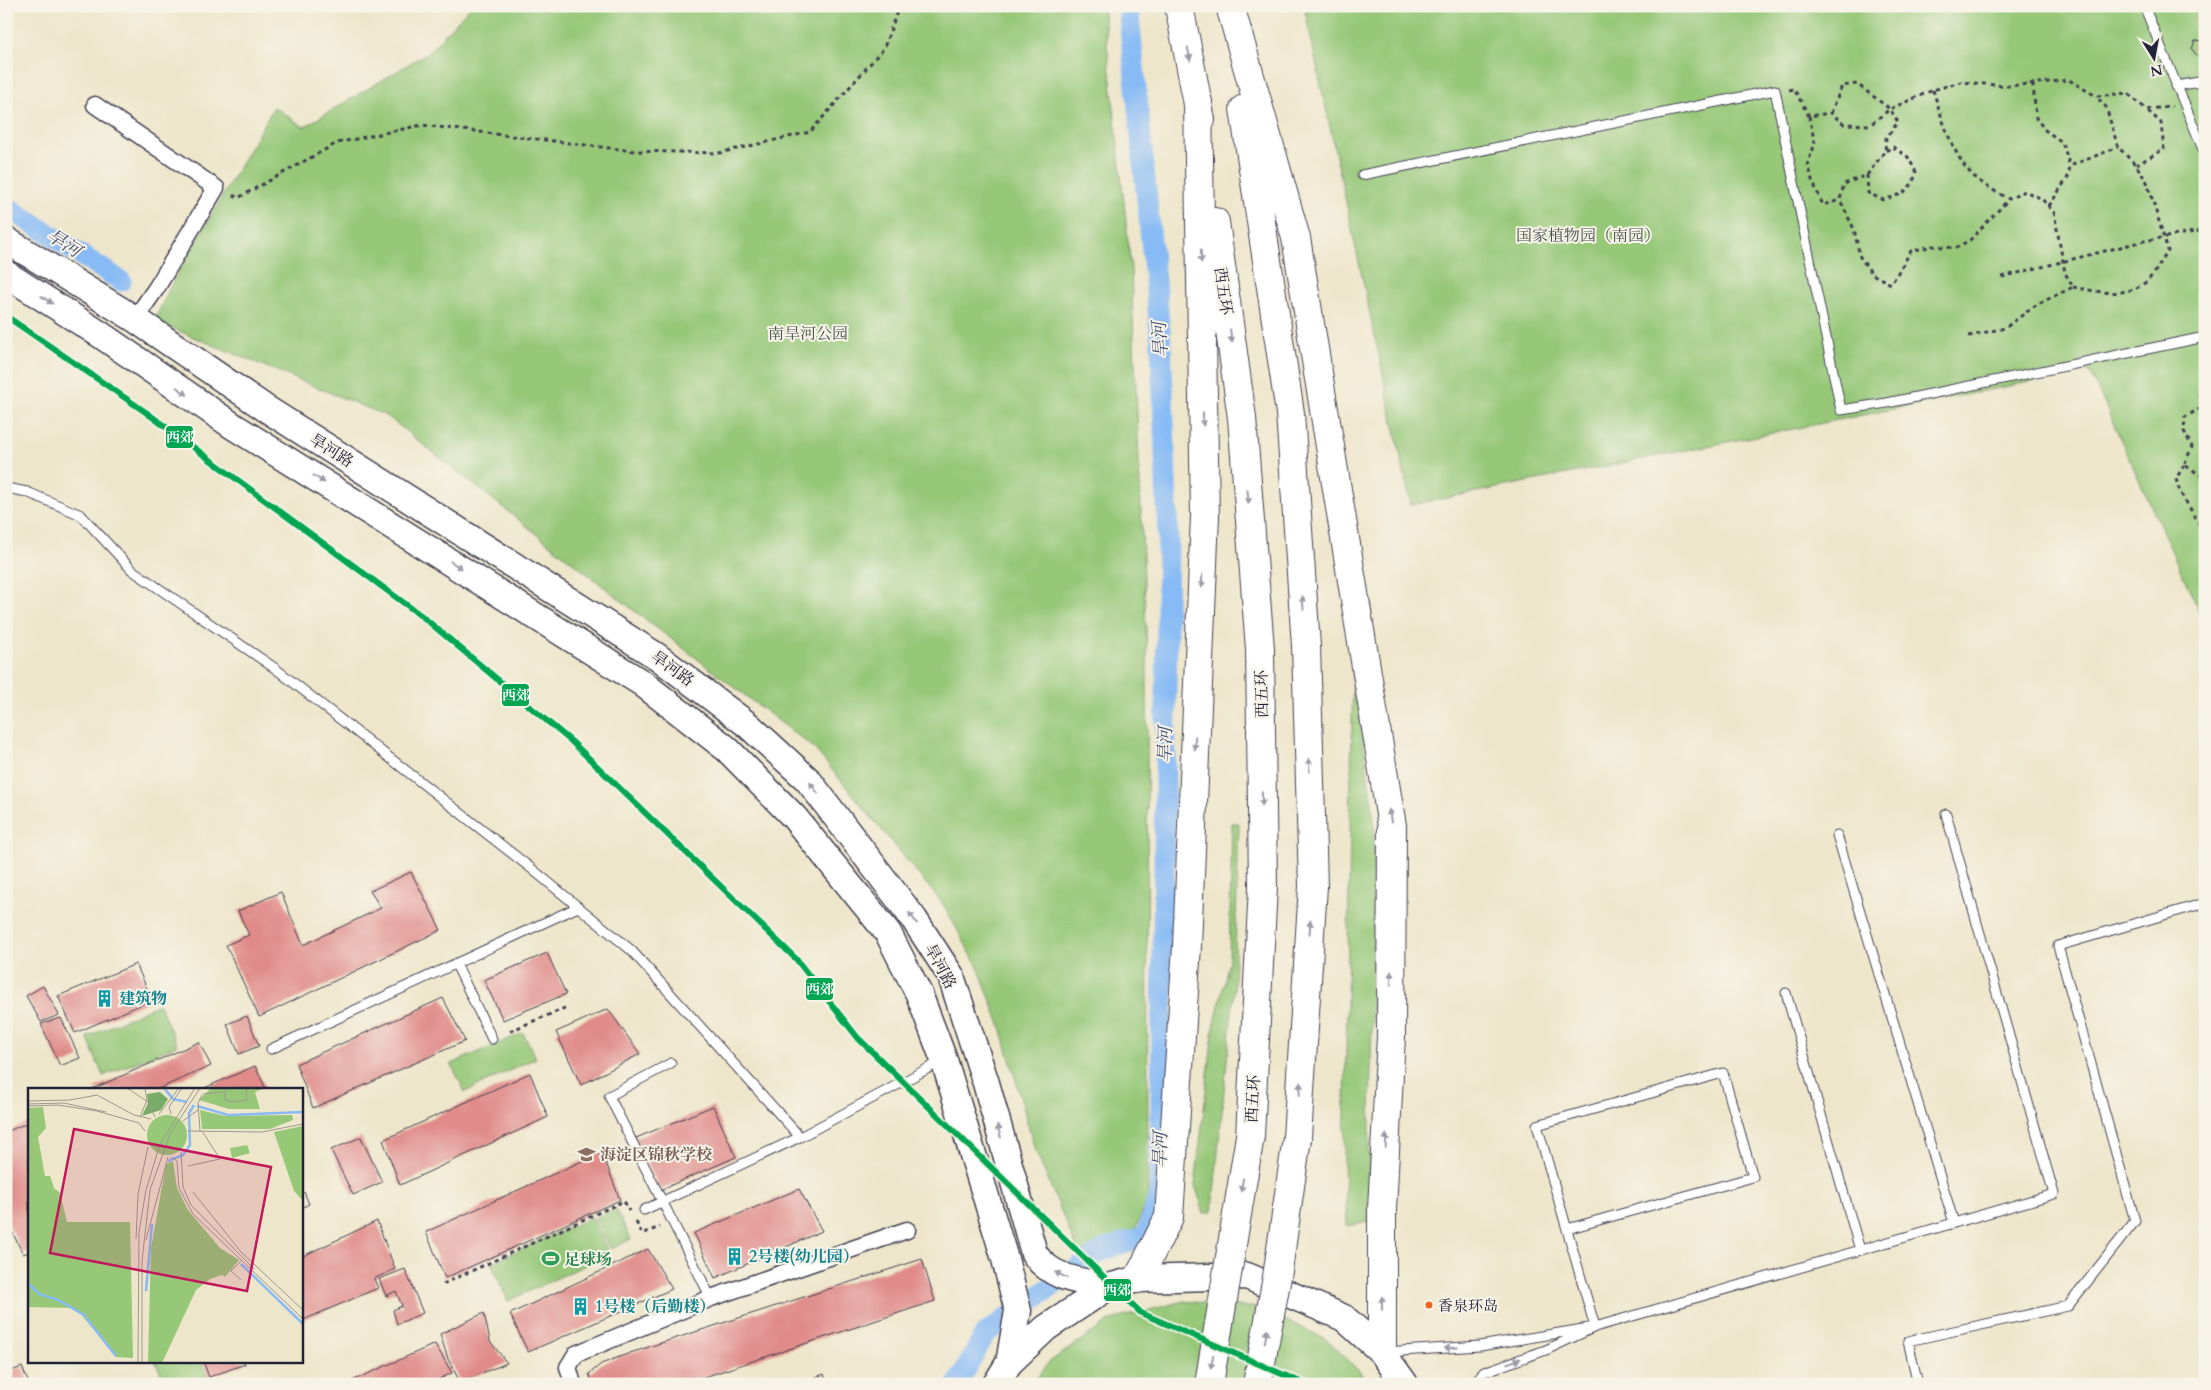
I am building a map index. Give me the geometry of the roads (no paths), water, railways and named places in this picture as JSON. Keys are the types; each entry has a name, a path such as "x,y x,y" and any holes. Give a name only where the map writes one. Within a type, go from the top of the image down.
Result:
{"highway":[{"name":"西五环","path":"1179,6 1198,102 1242,418 1260,649 1264,887 1250,1136 1208,1384"},
{"path":"1229,6 1290,413 1306,646 1313,886 1297,1138 1277,1277 1257,1384"},
{"path":"1229,6 1296,238 1392,826 1391,1036 1382,1209 1382,1352"},
{"path":"1138,1279 1169,1217 1187,946 1205,516 1198,102"}],"main road":[{"name":"旱河路","path":"6,240 136,318 265,408 658,656 748,725 808,780 914,919 950,976 986,1083 1034,1253 1038,1260 1062,1277 1108,1287"},
{"name":"旱河路","path":"6,274 101,334 233,426 642,683 727,749 794,817 888,933 919,994 944,1060 1005,1259 1018,1312 1002,1374"},
{"path":"1002,1374 1046,1328 1108,1287 1138,1279 1247,1276 1344,1318 1382,1352 1406,1384"}],"street":[{"path":"95,105 216,188 157,287 136,318"},
{"path":"573,1384 568,1368 576,1354 712,1298 908,1230"}],"lane":[{"path":"2144,6 2205,154"},
{"path":"2176,86 2205,81"},
{"path":"1362,175 1775,90 1841,410 1887,403 2205,337"},
{"path":"6,488 27,492 81,515 132,570 283,674 631,950 800,1137"},
{"path":"1382,1352 1480,1346 1595,1327 2054,1194 1946,814"},
{"path":"1837,835 1954,1223"},
{"path":"1918,1384 1908,1340 2068,1306 2134,1221 2058,946 2205,903"},
{"path":"271,1049 578,907"},
{"path":"456,964 492,1039"},
{"path":"1786,994 1860,1250"},
{"path":"644,1210 800,1137 944,1060"},
{"path":"671,1063 609,1096 712,1298"},
{"path":"1566,1228 1753,1177 1723,1073 1537,1125 1566,1228 1595,1327"},
{"path":"1473,1384 1484,1372 1546,1350 1595,1327"}],"waterway":[{"name":"旱河","path":"958,1384 985,1334 1103,1250 1146,1236 1160,1191 1168,535 1161,342 1128,6"},
{"name":"旱河","path":"6,206 121,281"}],"place":[{"name":"建筑物","path":"105,998"},
{"name":"海淀区锦秋学校","path":"586,1154"},
{"name":"2号楼(幼儿园）","path":"735,1256"},
{"name":"足球场","path":"550,1259"},
{"name":"香泉环岛","path":"1429,1305"},
{"name":"1号楼（后勤楼）","path":"581,1306"}],"park label":[{"name":"国家植物园（南园）","path":"1588,235"},
{"name":"南旱河公园","path":"808,333"}]}
